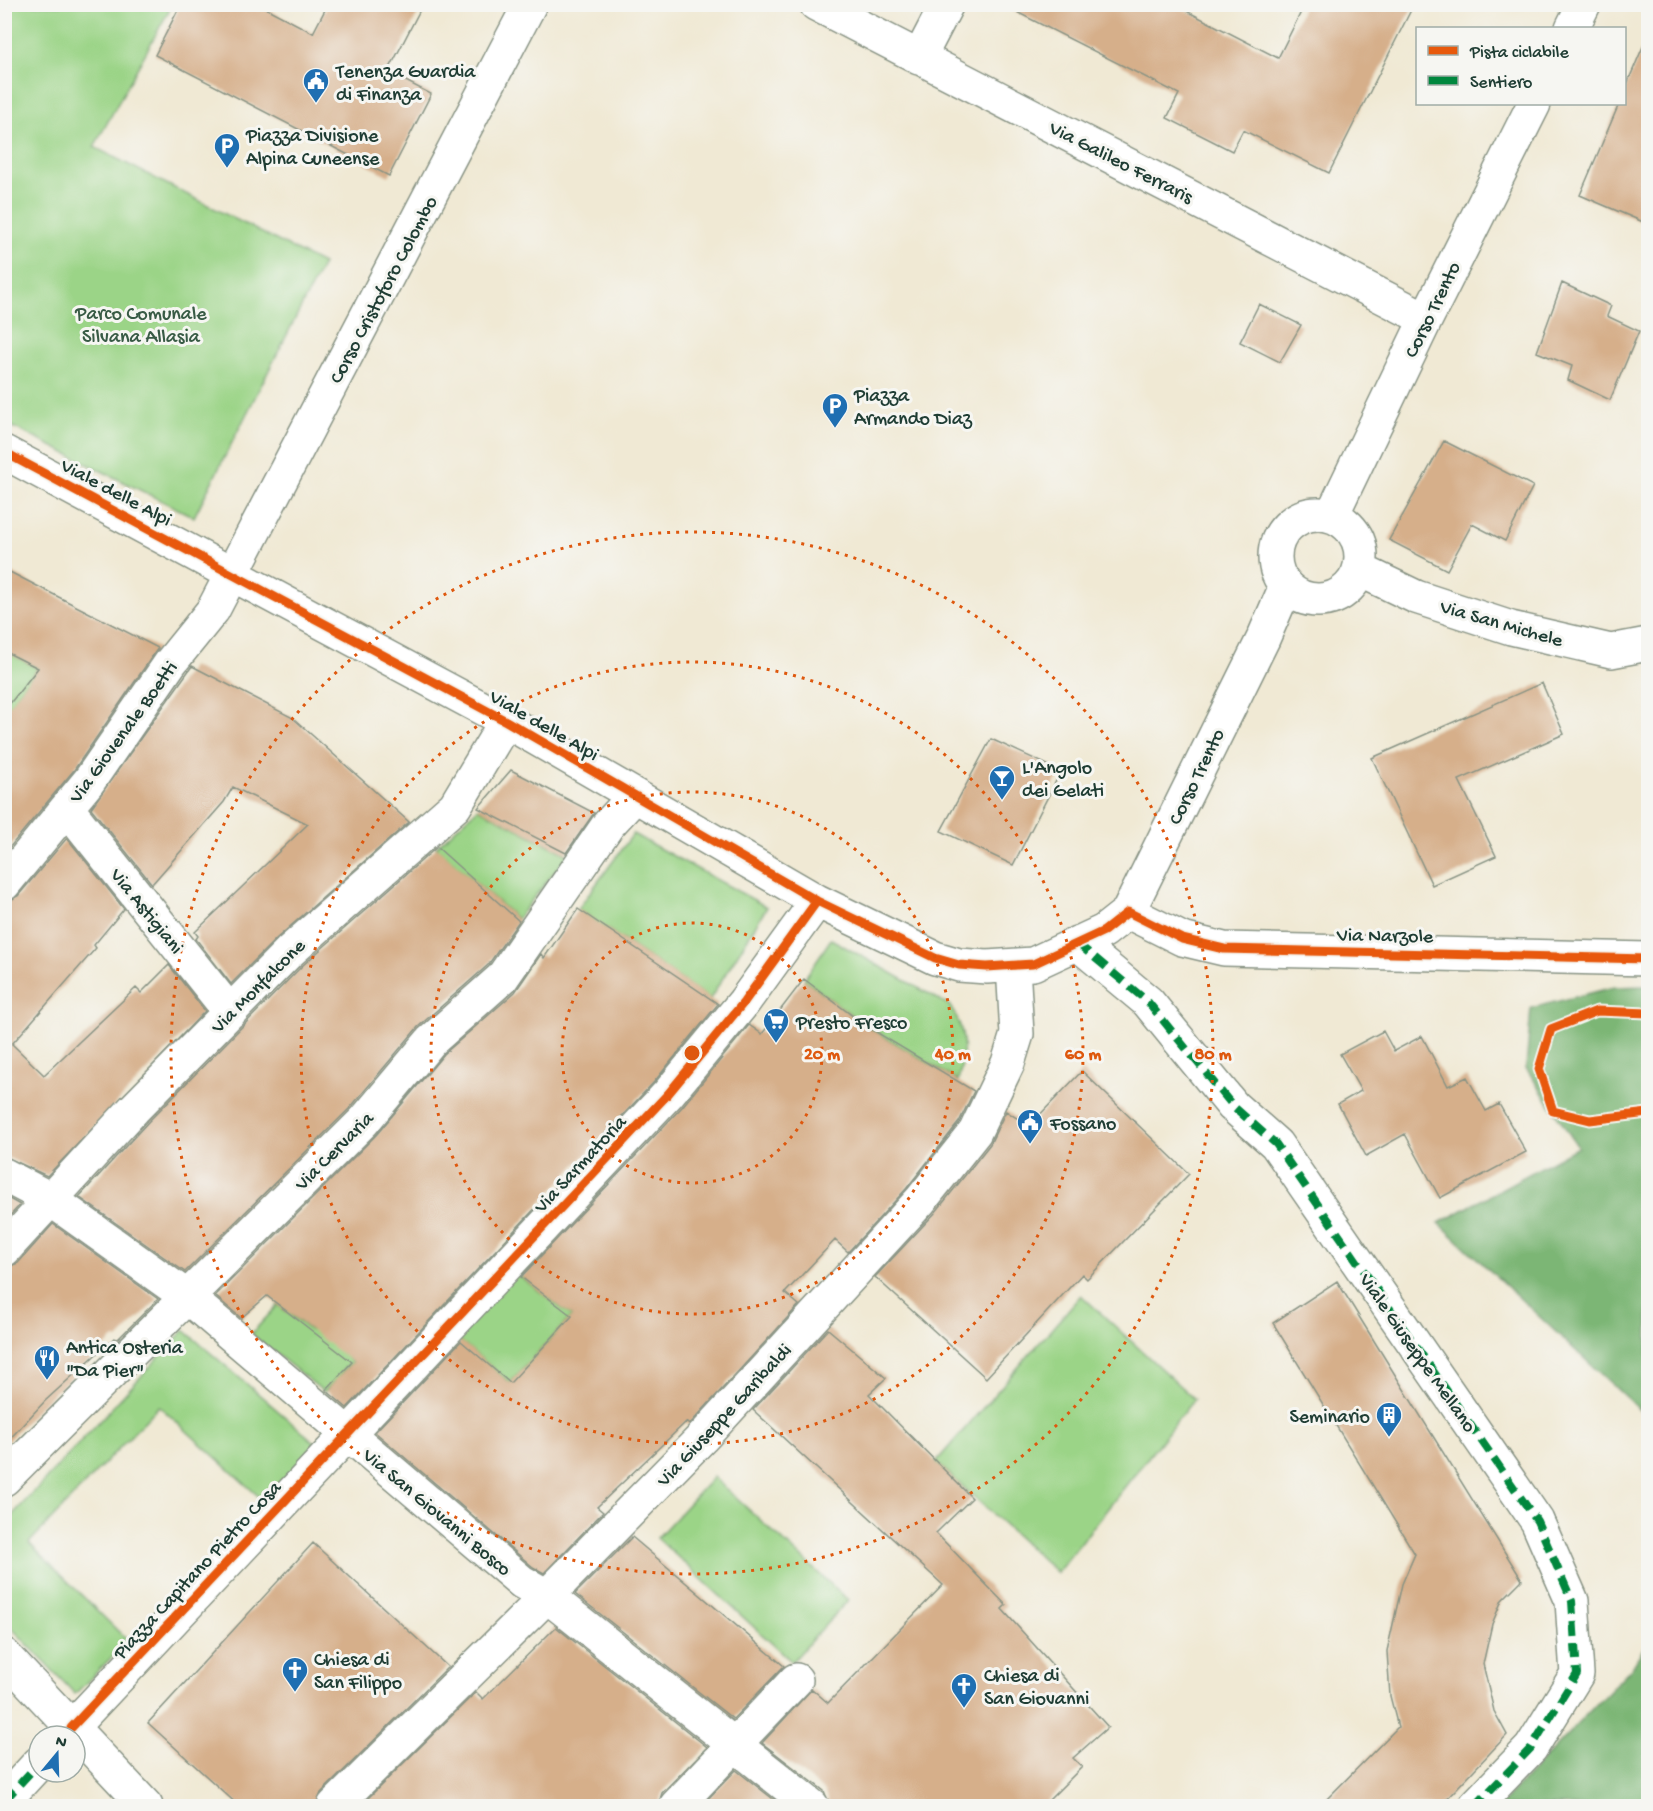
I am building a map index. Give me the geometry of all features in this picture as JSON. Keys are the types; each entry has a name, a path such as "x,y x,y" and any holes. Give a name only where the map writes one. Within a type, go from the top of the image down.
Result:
{"street":[{"name":"Corso Cristoforo Colombo","path":"233,573 530,4"},
{"name":"Via Galileo Ferraris","path":"816,4 1426,319"},
{"path":"920,58 947,4"},
{"path":"1572,27 1584,4"},
{"name":"Corso Trento","path":"1332,515 1426,319 1533,105"},
{"name":"Viale delle Alpi","path":"4,452 506,721 634,797 818,901 935,958 959,965 1033,964 1077,943"},
{"path":"1318,513 1332,515 1353,531 1360,543 1360,570 1354,582 1334,598 1308,599 1286,586 1278,574 1275,560 1276,546 1281,533 1291,522 1318,513"},
{"name":"Via San Michele","path":"1360,570 1416,597 1511,628 1611,651 1648,644"},
{"name":"Via Giovenale Boetti","path":"4,884 89,781 171,662 213,610 233,573"},
{"name":"Corso Trento","path":"1077,943 1104,931 1128,912 1263,639 1286,586"},
{"name":"Via Monfalcone","path":"4,1250 134,1109 289,952 455,806 506,721"},
{"name":"Via Cervaria","path":"4,1479 364,1121 431,1041 502,978 608,825 634,797"},
{"name":"Via Astigiani","path":"67,807 230,1012"},
{"name":"Via Sarmatoria","path":"348,1435 668,1094 744,1002 818,901"},
{"name":"Via Narzole","path":"1128,912 1182,939 1224,949 1648,959"},
{"name":"Viale Giuseppe Mellano","path":"1077,943 1148,1002 1233,1106 1276,1144 1537,1521 1572,1601 1577,1674 1531,1748 1475,1806"},
{"name":"Via Giuseppe Garibaldi","path":"334,1806 547,1596 702,1438 896,1227 975,1132 1008,1063 1017,1034 1013,966"},
{"name":"Via San Giovanni Bosco","path":"4,1175 50,1199 186,1296 522,1582 547,1596 812,1806"},
{"name":"Piazza Capitano Pietro Cosa","path":"75,1724 348,1435"},
{"path":"4,1655 50,1702 62,1724"},
{"path":"676,1806 796,1680"},
{"path":"87,1751 146,1806"},
{"path":"4,1801 27,1776"}],"green space":[{"name":"Parco Comunale Silvana Allasia","path":"4,5 172,5 94,147 323,264 194,517 5,423"},
{"path":"5,651 38,668 5,711"},
{"path":"478,808 568,855 517,919 436,847"},
{"path":"633,834 767,907 710,999 578,909"},
{"path":"831,939 949,1005 962,1032 963,1060 958,1081 866,1026 804,979"},
{"path":"1648,986 1648,1418 1439,1223 1578,1147 1526,1068 1531,1008 1614,987"},
{"path":"514,1272 572,1316 510,1383 458,1339"},
{"path":"1081,1295 1194,1399 1057,1573 936,1462"},
{"path":"278,1305 310,1330 317,1329 352,1362 324,1392 251,1334"},
{"path":"184,1330 319,1446 266,1503 159,1406 29,1543 128,1641 75,1694 5,1621 4,1524"},
{"path":"713,1477 848,1600 792,1662 657,1538"},
{"path":"1648,1641 1648,1806 1499,1806 1632,1667"}],"building":[{"path":"181,4 258,4 313,33 328,4 423,4 388,72 431,94 389,176 155,55"},
{"path":"1001,4 1173,4 1278,58 1305,4 1414,4 1329,173 1243,130 1232,151 1167,118 1179,94"},
{"path":"1648,35 1648,224 1580,195 1619,105 1626,105 1626,86"},
{"path":"1562,283 1611,306 1607,316 1639,331 1610,400 1568,380 1572,366 1537,352"},
{"path":"1259,304 1301,325 1280,362 1240,342"},
{"path":"1444,441 1533,486 1505,541 1472,524 1447,570 1389,540"},
{"path":"4,569 158,648 74,770 4,854 4,711 38,668 4,651"},
{"path":"192,666 293,718 409,822 277,938 231,984 196,939 198,936 195,932 308,824 233,787 224,802 152,884 91,808"},
{"path":"1542,683 1564,734 1459,780 1496,856 1432,885 1372,758"},
{"name":"L'Angolo dei Gelati","path":"991,739 1061,771 1013,865 941,831"},
{"path":"511,770 594,813 566,853 478,808"},
{"path":"67,838 124,909 94,945 96,948 12,1044 44,1075 136,988 141,993 169,965 205,1011 47,1176 4,1156 4,902 18,896"},
{"path":"437,847 519,921 488,965 418,1027 350,1108 185,1272 79,1197 148,1122 302,966"},
{"path":"578,909 718,1004 654,1082 347,1408 326,1390 352,1362 267,1296 241,1318 215,1296 377,1134 444,1054 515,992 541,954 544,958"},
{"path":"804,979 866,1026 974,1091 959,1122 906,1189 848,1252 835,1240 785,1293 799,1305 689,1425 686,1422 597,1507 603,1512 544,1573 533,1567 375,1432 461,1341 510,1383 572,1316 521,1277 682,1107 749,1025 762,1034"},
{"path":"1383,1031 1394,1051 1422,1036 1448,1086 1467,1077 1486,1111 1499,1104 1526,1152 1440,1198 1405,1134 1366,1156 1338,1104 1361,1091 1340,1054"},
{"path":"1082,1071 1189,1174 1087,1279 1082,1274 986,1378 875,1277 935,1213 990,1144 1006,1111 1029,1126"},
{"path":"4,1196 20,1205 4,1222"},
{"path":"53,1224 158,1299 118,1339 114,1338 45,1401 4,1445 4,1268 18,1263"},
{"name":"Seminario","path":"1337,1281 1522,1580 1502,1600 1492,1624 1483,1664 1494,1711 1507,1735 1440,1806 1320,1806 1398,1727 1390,1696 1387,1651 1402,1584 1415,1554 1273,1323"},
{"path":"828,1329 886,1378 869,1394 972,1498 936,1533 1006,1605 1002,1609 1108,1727 1073,1758 1082,1767 1043,1806 830,1806 824,1791 762,1743 812,1689 828,1703 943,1585 753,1410"},
{"path":"632,1537 784,1666 733,1719 575,1594"},
{"name":"Chiesa di San Filippo","path":"313,1543 448,1667 321,1793 316,1806 239,1806 148,1723"},
{"path":"556,1627 707,1747 662,1793 658,1806 360,1806 476,1692 483,1699"},
{"path":"736,1770 782,1806 701,1806"}],"marked path":[{"path":"1077,943 1148,1002 1233,1106 1276,1144 1537,1521 1572,1601 1577,1674 1531,1748 1475,1806"},
{"path":"4,1801 27,1776"}],"cycle path":[{"path":"4,452 506,721 817,901 935,958 959,965 987,967 1033,964 1104,931 1128,912 1182,939 1224,949 1648,959"},
{"path":"75,1724 668,1094 744,1002 817,901"},
{"path":"1648,1013 1597,1011 1551,1029 1539,1069 1553,1111 1590,1120 1648,1113"}],"place":[{"name":"Tenenza Guardia di Finanza","path":"316,104"},
{"name":"Piazza Divisione Alpina Cuneense","path":"227,169"},
{"name":"Piazza Armando Diaz","path":"835,429"},
{"name":"L'Angolo dei Gelati","path":"1002,801"},
{"name":"Presto Fresco","path":"776,1044"},
{"name":"Fossano","path":"1030,1145"},
{"name":"Antica Osteria \"Da Pier\"","path":"47,1381"},
{"name":"Seminario","path":"1389,1438"},
{"name":"Chiesa di San Filippo","path":"295,1693"},
{"name":"Chiesa di San Giovanni","path":"964,1709"}]}
